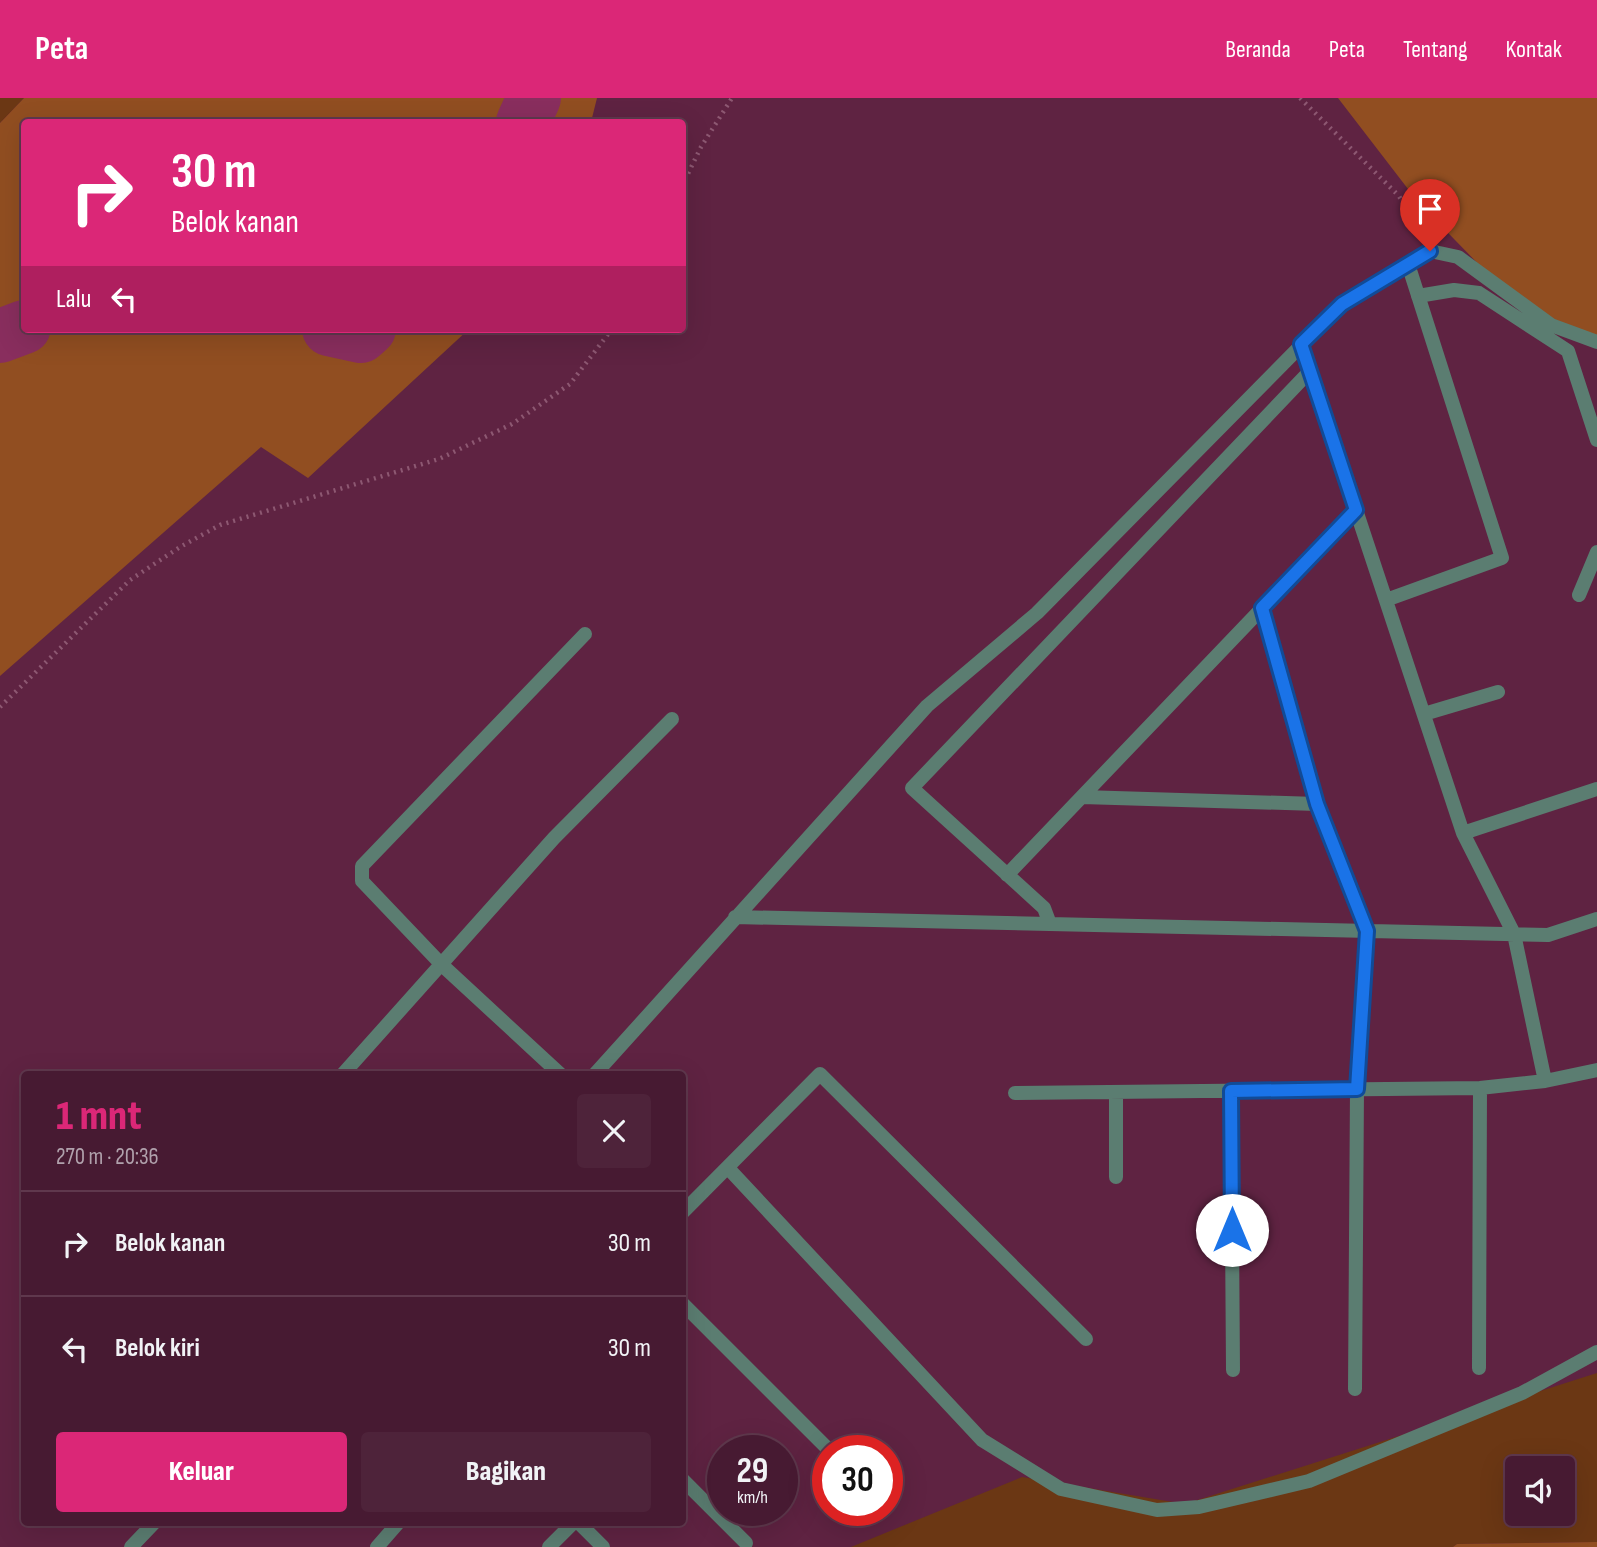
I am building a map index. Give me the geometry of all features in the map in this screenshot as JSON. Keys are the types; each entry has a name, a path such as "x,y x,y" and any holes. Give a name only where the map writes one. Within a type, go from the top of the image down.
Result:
{"street":[{"path":"598,1071 928,706 1037,613 1342,304 1430,251 1458,257 1552,325 1597,342"},
{"path":"1386,600 1502,558 1408,264"},
{"path":"1418,296 1454,290 1479,293 1568,351 1597,440"},
{"path":"1301,344 1463,833 1514,934 1545,1081"},
{"path":"1050,925 1044,908 912,788 1310,371"},
{"path":"1007,875 1356,510"},
{"path":"1579,595 1597,552"},
{"path":"1262,608 1317,804 1367,931 1357,1089 1355,1389"},
{"path":"557,1071 442,965 362,881 362,866 585,634"},
{"path":"1424,714 1498,692"},
{"path":"347,1071 554,838 672,719"},
{"path":"1463,833 1597,789"},
{"path":"1082,797 1317,804"},
{"path":"736,917 1548,935 1597,919"},
{"path":"1014,1093 1480,1088 1545,1081 1597,1070"},
{"path":"686,1209 820,1074 1086,1339"},
{"path":"1479,1368 1480,1088"},
{"path":"1231,1091 1233,1370"},
{"path":"1116,1092 1116,1177"},
{"path":"727,1168 982,1440 1061,1489 1157,1510 1199,1507 1310,1481 1522,1392 1597,1352"},
{"path":"686,1307 814,1435"},
{"path":"686,1483 746,1543"},
{"path":"131,1547 151,1526"},
{"path":"377,1547 395,1526"},
{"path":"549,1547 572,1526"},
{"path":"580,1526 603,1547"}],"path":[{"path":"686,178 701,147 732,98"},
{"path":"1300,98 1399,196 1430,251"},
{"path":"0,707 130,580 180,547 220,525 439,459 512,424 570,384 609,333"}],"shaded area":[{"path":"0,98 24,98 0,123"},
{"path":"24,98 597,98 592,119 21,119 21,333 465,333 308,478 261,447 0,676 0,123"},
{"path":"1338,98 1597,98 1597,346 1527,314 1418,202"},
{"path":"1597,1373 1597,1542 1457,1544 1453,1547 851,1547 1022,1477 1185,1504"},
{"path":"1597,1542 1597,1547 1453,1547 1457,1544"}],"waterway":[{"path":"524,119 534,98"},
{"path":"0,336 21,328"},
{"path":"347,333 361,336 364,333"}],"route":[{"path":"1232,1230 1231,1091 1357,1089 1367,931 1317,804 1262,608 1356,510 1301,344 1342,304 1430,251"}]}
